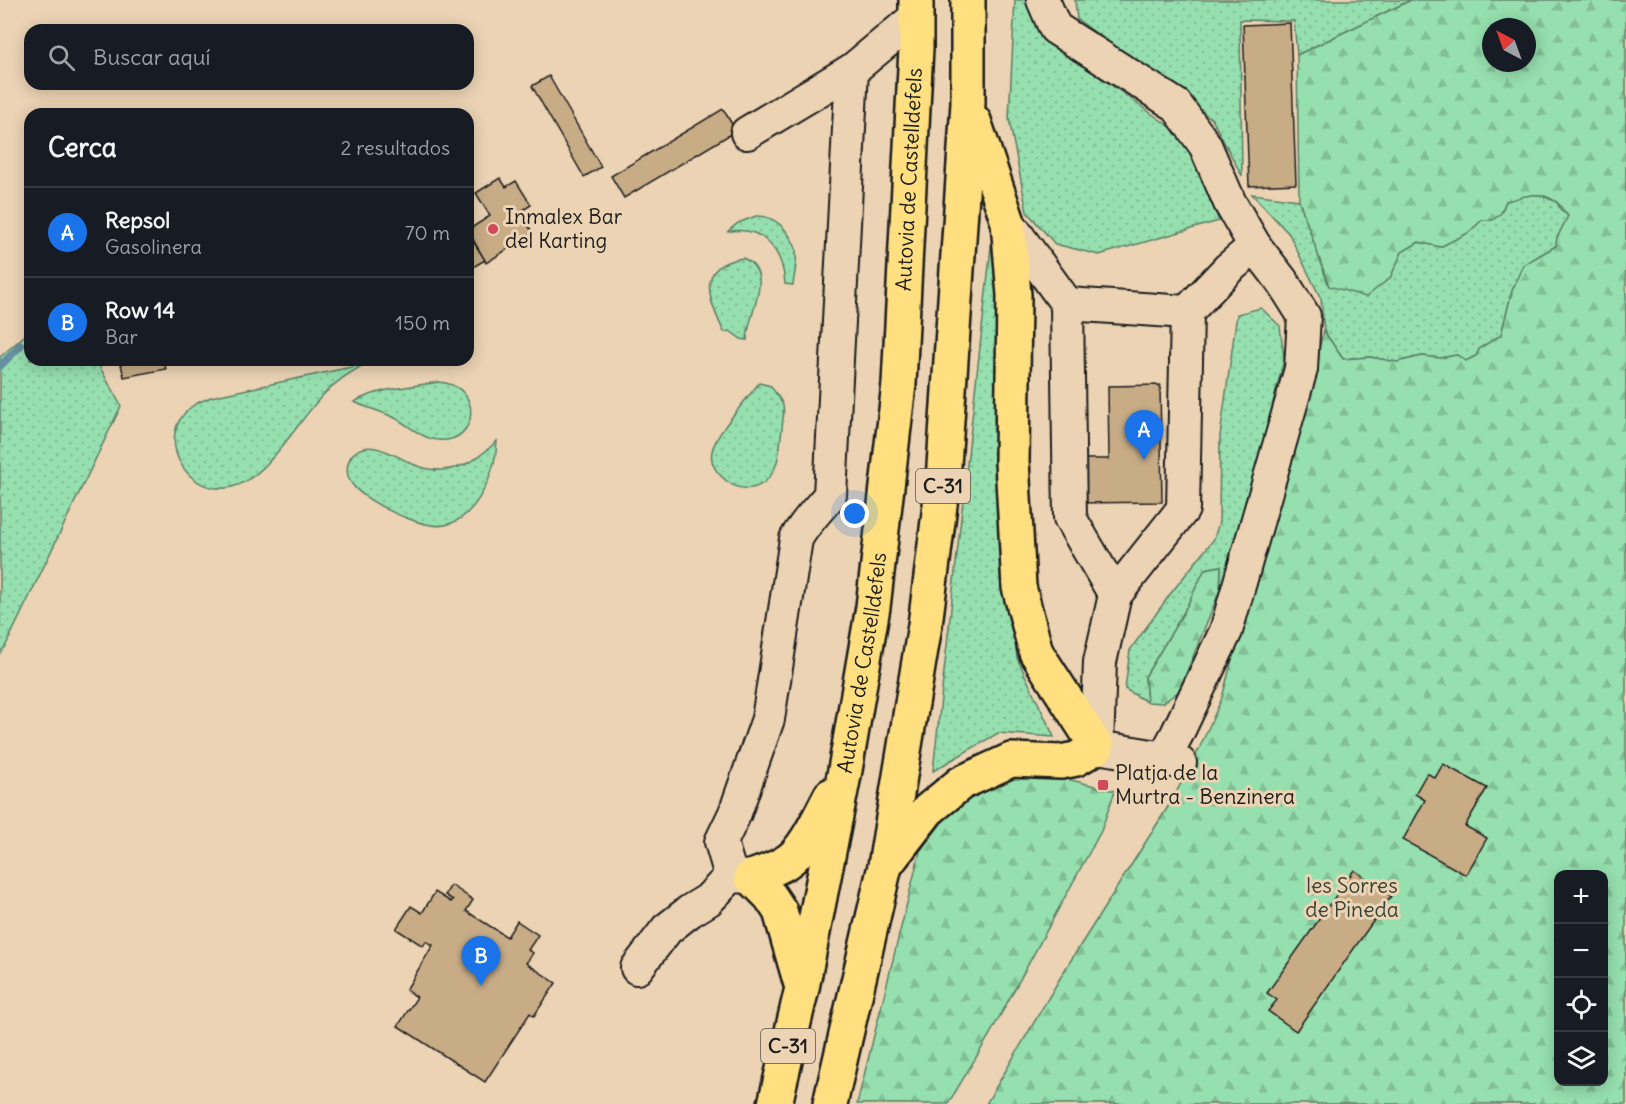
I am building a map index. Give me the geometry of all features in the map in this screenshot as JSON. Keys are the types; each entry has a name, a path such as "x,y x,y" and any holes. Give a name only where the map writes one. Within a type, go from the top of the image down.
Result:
{"highway":[{"name":"C-31","path":"830,1104 885,866 925,625 944,481 968,103 968,0"},
{"name":"Autovia de Castelldefels","path":"775,1104 802,988 845,770 873,607 899,384 916,48 916,8"},
{"path":"885,866 928,810 961,783 1011,760 1061,762 1076,759 1097,747 1036,652 1019,587 1012,461 1014,295 1008,222 968,103"},
{"path":"741,876 774,869 793,857 808,837 845,770"},
{"path":"741,876 770,896 780,911 802,988"}],"street":[{"path":"1043,0 1055,28 1176,105 1204,145 1230,203 1255,246 1282,280 1304,316 1301,369 1226,631 1181,725 1172,760 1097,747 1100,663 1115,596 1183,510 1187,312 1228,269 1255,246"},
{"path":"747,133 852,70 916,8"},
{"path":"638,968 667,929 690,910 741,876 721,842 735,813 768,719 796,539 806,522 830,495 852,70"},
{"path":"1008,222 1067,304 1070,518 1115,596"},
{"path":"1067,304 1187,312"}],"green space":[{"path":"1015,0 1030,0 1045,38 1183,136 1219,221 1099,255 1055,244 1027,212 1009,119"},
{"path":"1075,0 1411,0 1297,55 1294,21 1240,20 1242,176 1212,119 1077,19"},
{"name":"les Sorres de Pineda","path":"1411,0 1626,0 1626,1104 986,1104 1066,968 1171,802 1199,749 1222,698 1267,526 1324,331 1343,359 1370,357 1397,362 1422,356 1440,358 1457,355 1466,361 1476,356 1480,348 1501,335 1512,291 1523,265 1556,246 1557,238 1568,216 1557,202 1542,195 1531,195 1506,201 1501,213 1493,220 1482,220 1468,233 1440,247 1419,242 1402,252 1390,278 1366,297 1329,286 1299,200 1297,55"},
{"path":"1252,194 1299,200 1329,286 1390,278 1402,252 1419,242 1440,247 1468,233 1482,220 1501,213 1506,201 1527,194 1540,195 1557,202 1560,209 1568,216 1557,238 1556,246 1523,265 1512,291 1501,335 1480,348 1476,356 1466,361 1457,355 1440,358 1422,356 1397,362 1370,357 1343,359 1324,331 1321,299 1289,234"},
{"path":"756,216 775,221 785,229 792,240 797,255 793,285 785,284 780,261 775,251 761,236 751,232 727,232 738,223"},
{"path":"992,238 999,246 1010,597 1017,658 1054,737 998,733 933,771"},
{"path":"743,258 753,265 758,274 759,284 747,340 741,339 730,331 724,332 710,297 712,276 717,268"},
{"path":"1261,308 1280,326 1284,359 1238,542 1220,590 1221,566 1205,569 1184,612 1145,677 1147,702 1125,689 1130,650 1214,539 1219,522 1220,436 1237,314"},
{"path":"24,336 24,366 99,366 121,406 5,647 0,653 0,357"},
{"path":"362,366 329,389 258,473 232,487 215,488 201,483 189,474 180,462 175,448 175,434 180,420 191,407 211,397"},
{"path":"438,382 453,385 463,392 469,402 471,413 468,424 462,433 452,439 439,440 426,437 393,417 354,402 384,391"},
{"path":"759,383 771,386 784,408 780,450 769,478 756,487 742,488 728,482 719,473 712,461 712,451 725,426"},
{"path":"497,441 489,478 476,503 457,521 445,525 409,519 381,506 359,491 350,481 348,474 350,458 356,451 364,448 382,449 415,465 442,470 472,461"},
{"path":"1221,566 1220,590 1179,691 1163,703 1147,702 1145,677 1184,612 1205,569"},
{"path":"1059,777 1115,791 1101,831 989,1036 948,1104 857,1104 920,851 956,804 1006,779"}],"building":[{"path":"1290,23 1296,184 1249,186 1243,25"},
{"path":"549,76 601,167 584,177 532,86"},
{"path":"723,109 736,131 624,198 611,176"},
{"path":"500,178 506,187 516,181 531,205 520,212 533,233 486,263 474,241 474,226 490,216 476,193"},
{"path":"474,243 485,260 474,266"},
{"path":"121,366 165,366 166,369 124,377"},
{"path":"1160,385 1162,502 1079,503 1078,459 1109,459 1108,386"},
{"path":"1443,764 1487,788 1465,826 1487,838 1466,875 1403,840 1425,800 1415,794 1427,773 1435,778"},
{"path":"1354,870 1391,896 1296,1031 1268,1011 1277,1000 1267,993"},
{"path":"451,885 473,900 466,911 507,937 517,921 538,935 528,950 533,953 526,963 556,983 534,1016 530,1013 485,1082 398,1026 417,997 406,990 433,945 426,941 423,946 396,929 411,906 422,913 435,892 451,902 453,900 445,895"}],"waterway":[{"path":"0,366 21,345"}],"place":[{"name":"Inmalex Bar del Karting","path":"493,229"},
{"name":"Repsol","path":"1144,460"},
{"name":"Platja de la Murtra - Benzinera","path":"1103,785"},
{"name":"Row 14","path":"481,986"}]}
